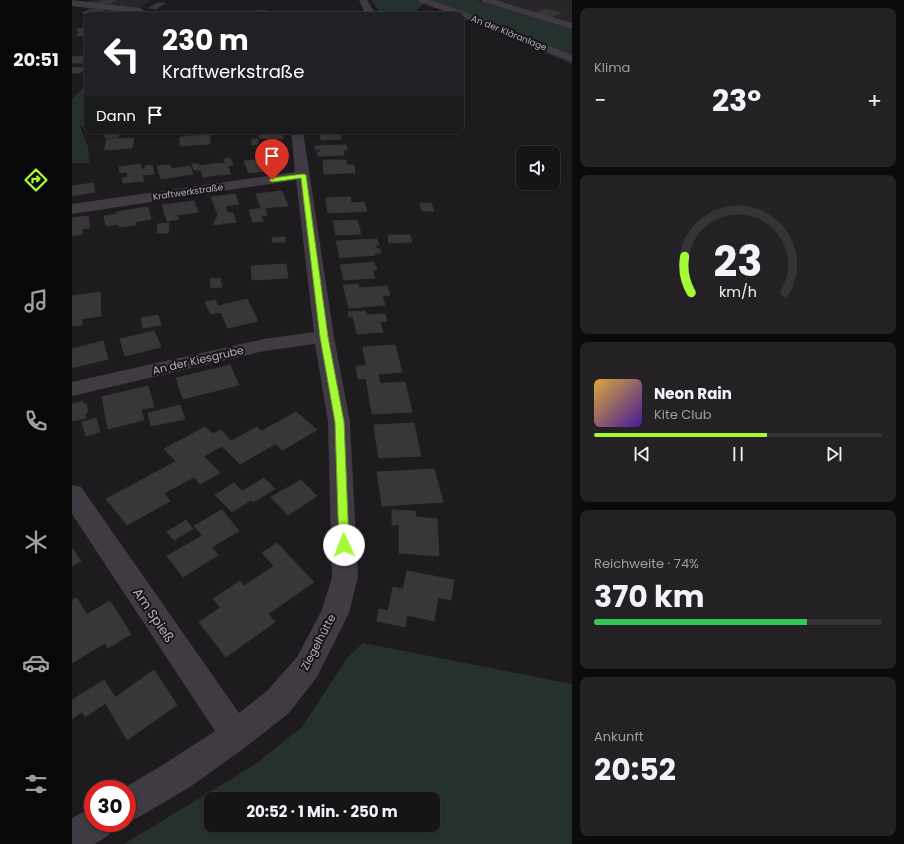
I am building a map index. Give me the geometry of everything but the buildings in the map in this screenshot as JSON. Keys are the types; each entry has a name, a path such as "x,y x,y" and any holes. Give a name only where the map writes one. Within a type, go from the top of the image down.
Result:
{"street":[{"path":"363,0 369,12"},
{"name":"An der Kläranlage","path":"422,0 456,12"},
{"path":"486,0 572,26"},
{"path":"77,2 140,11"},
{"name":"An der Kläranlage","path":"464,15 572,59"},
{"name":"Ziegelhütte","path":"136,800 178,775 236,735 278,702 307,667 335,613 345,577 339,422 324,337 297,134"},
{"name":"Kraftwerkstraße","path":"72,209 303,175"},
{"name":"An der Kiesgrube","path":"72,389 264,345 324,337"},
{"name":"Am Spieß","path":"72,494 236,735"},
{"path":"72,838 84,831"}],"shaded area":[{"path":"92,0 151,0 138,8 88,2"},
{"path":"372,0 475,0 572,29 572,64 468,20 464,17 464,12 452,12 424,3 415,12 379,12"},
{"path":"475,0 572,0 572,29 483,2"},
{"path":"84,87 84,126 80,126 88,147 90,163 72,163 72,99"},
{"path":"363,643 572,684 572,844 124,844 204,795 204,832 440,832 440,792 210,792 254,765 302,727 348,657"}],"route":[{"path":"272,180 303,175 324,337 339,422 344,545"}]}
